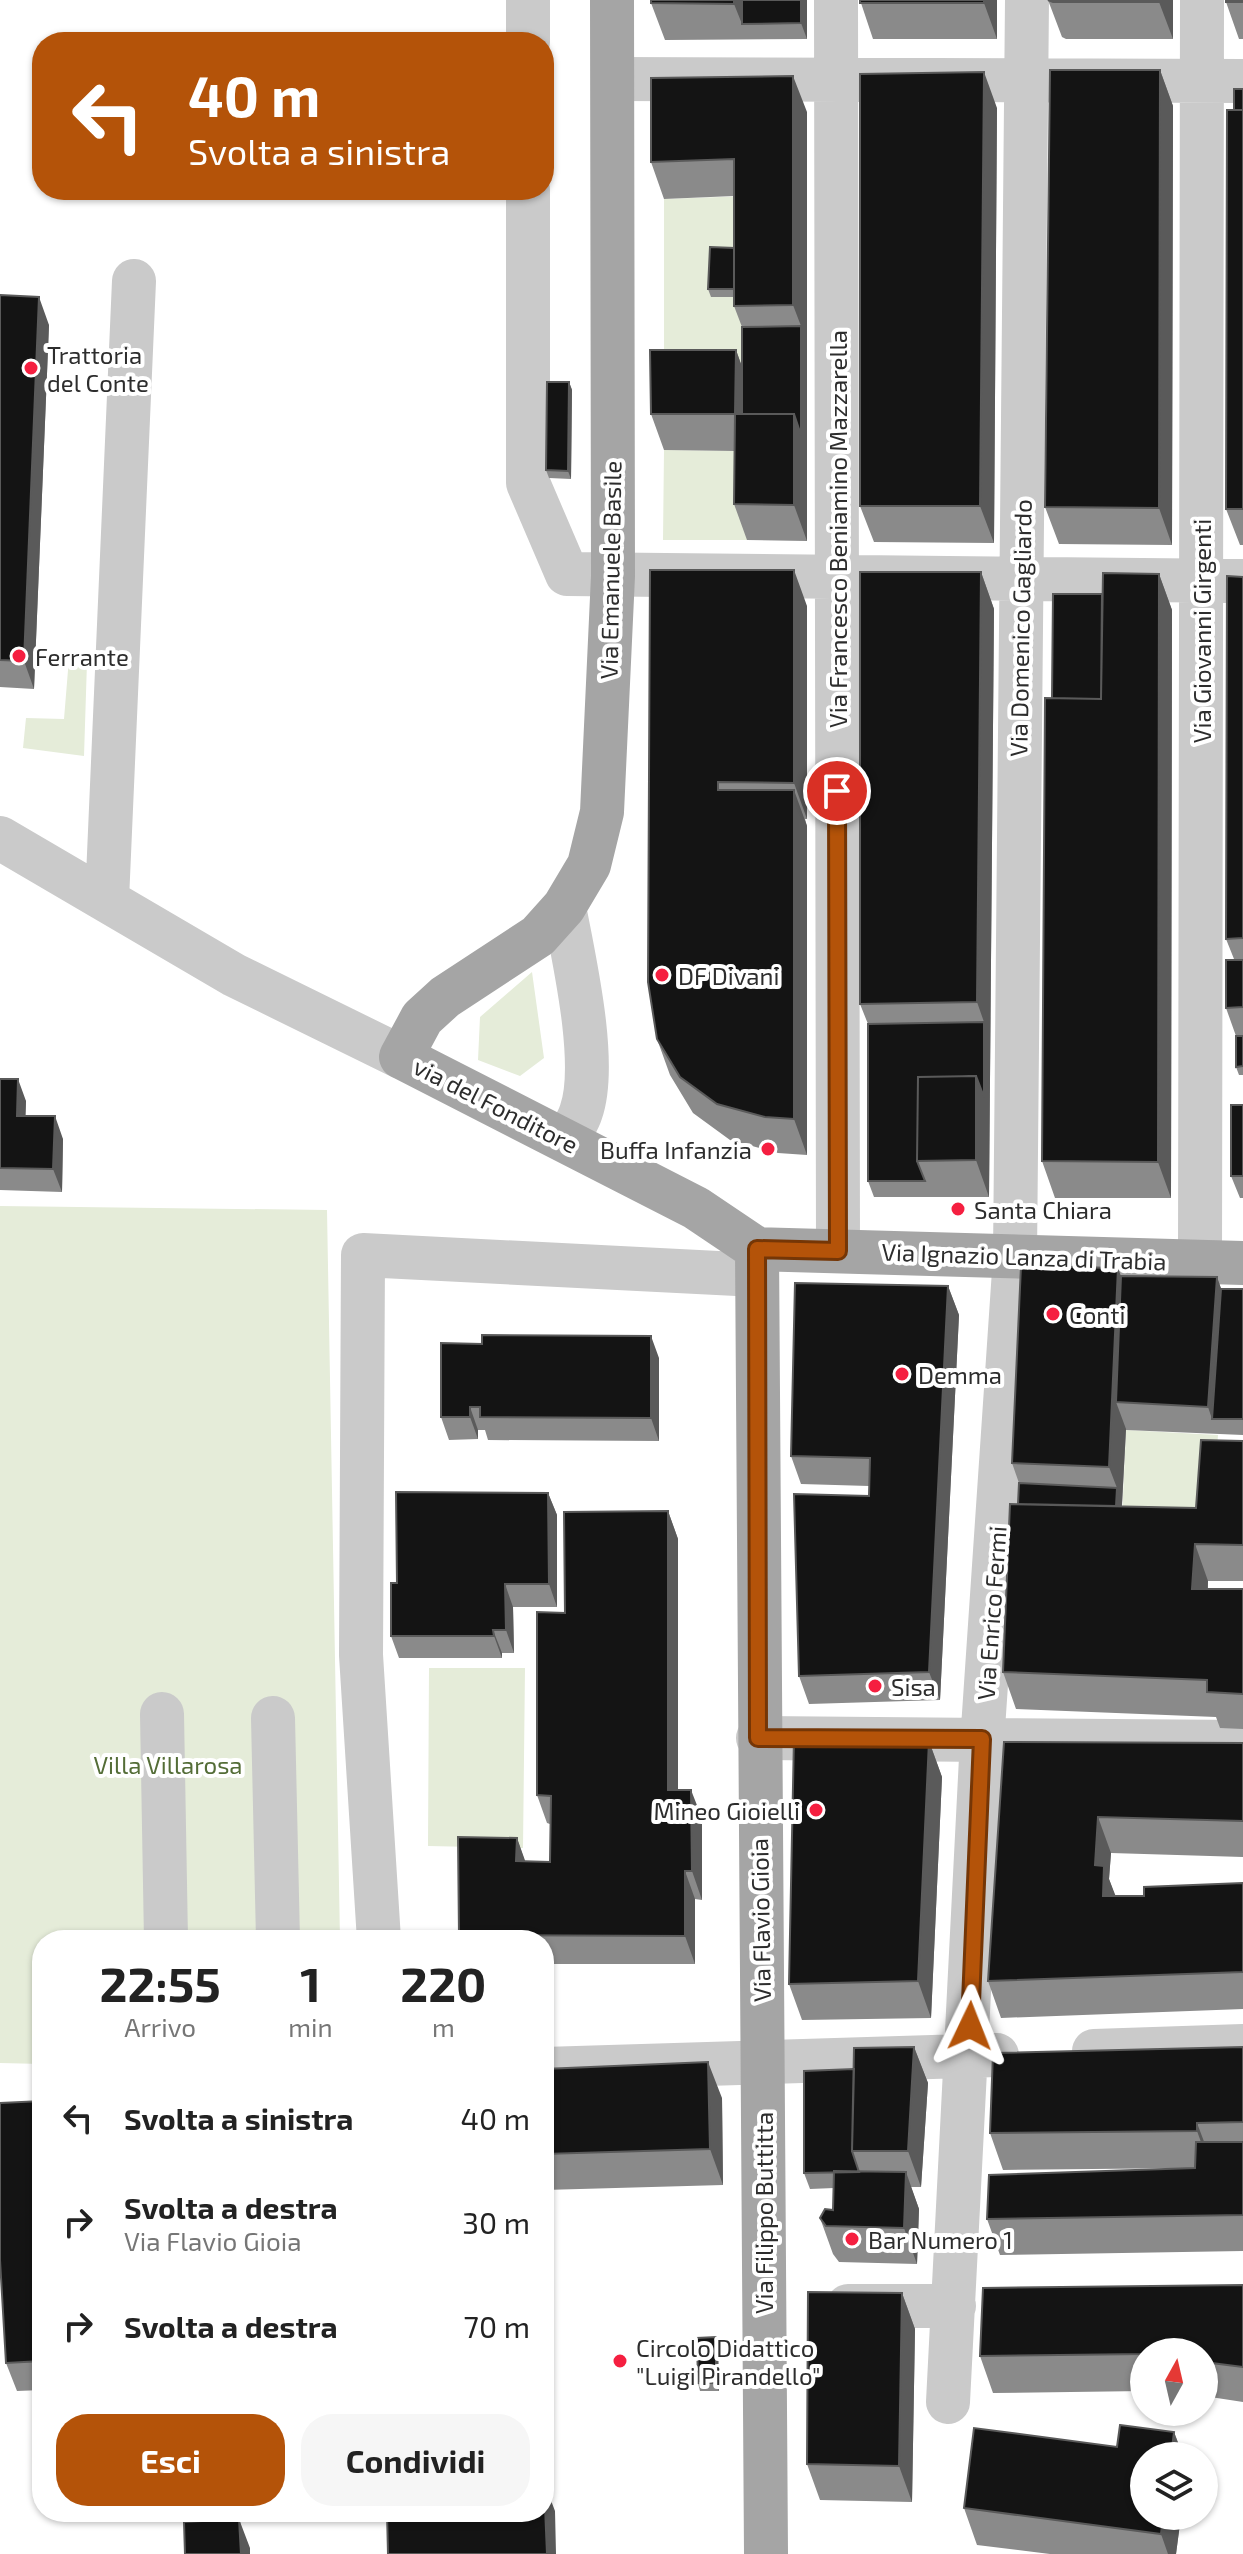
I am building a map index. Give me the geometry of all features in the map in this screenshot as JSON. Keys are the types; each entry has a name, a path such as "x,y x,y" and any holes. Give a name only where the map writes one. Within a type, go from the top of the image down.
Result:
{"main road":[{"name":"Via Emanuele Basile","path":"401,1057 422,1018 445,997 538,936 564,907 589,865 602,812 613,576 612,0"},
{"name":"via del Fonditore","path":"401,1057 696,1208 757,1262"},
{"name":"Via Ignazio Lanza di Trabia","path":"757,1262 838,1251 1243,1263"},
{"name":"Via Flavio Gioia","path":"757,1262 762,2064"},
{"name":"Via Filippo Buttitta","path":"762,2064 766,2554"}],"street":[{"path":"528,0 528,32"},
{"name":"Via Francesco Beniamino Mazzarella","path":"836,0 838,1251"},
{"name":"Via Domenico Gagliardo","path":"1015,1256 1027,0"},
{"name":"Via Giovanni Girgenti","path":"1200,1262 1222,581 1223,81 1202,0"},
{"path":"613,79 1223,81"},
{"path":"528,200 528,483 567,574 1222,581"},
{"path":"107,900 134,281"},
{"path":"0,838 234,975 401,1057"},
{"path":"564,907 578,985 587,1083 581,1112 567,1141"},
{"path":"378,1930 361,1655 363,1255 757,1262"},
{"name":"Via Enrico Fermi","path":"948,2402 969,2056 982,1739 1015,1256"},
{"path":"162,1714 166,1930"},
{"path":"273,1718 278,1930"},
{"path":"758,1738 1243,1742"},
{"path":"554,2069 1243,2046"},
{"path":"816,2306 954,2301 1000,2294"}],"green space":[{"path":"748,196 749,232 711,297 749,296 749,386 664,387 664,199"},
{"path":"664,450 748,451 747,540 663,540"},
{"path":"69,658 87,662 84,756 23,748 26,718 64,719"},
{"path":"532,972 544,1058 520,1076 478,1060 480,1017"},
{"name":"Villa Villarosa","path":"0,1206 327,1210 340,1930 32,1930 32,2064 0,2063"},
{"path":"1126,1430 1218,1435 1210,1544 1121,1540"},
{"path":"429,1668 525,1668 523,1848 428,1846"}],"building":[{"path":"651,0 734,0 734,4 651,3"},
{"path":"742,0 801,0 801,23 742,24"},
{"path":"860,0 984,0 984,3 860,3"},
{"path":"1048,0 1159,0 1159,2 1053,2"},
{"path":"1050,70 1160,70 1159,508 1045,507"},
{"path":"984,72 980,506 860,506 860,74"},
{"path":"793,76 793,305 734,306 734,159 651,162 651,78"},
{"path":"1234,89 1243,89 1243,110 1234,110"},
{"path":"1227,110 1243,110 1243,509 1226,509"},
{"path":"710,247 734,248 734,289 708,289"},
{"path":"0,295 39,297 24,661 0,660"},
{"path":"801,326 801,435 794,414 742,414 742,327"},
{"path":"650,350 736,350 735,414 651,414"},
{"path":"547,382 569,382 568,471 546,470"},
{"path":"735,414 794,414 794,505 734,504"},
{"path":"650,570 794,570 794,783 718,782 718,790 794,790 794,1119 765,1117 717,1104 680,1077 657,1039 648,982"},
{"path":"860,572 981,572 977,1002 860,1004"},
{"path":"1103,573 1159,574 1158,1162 1042,1161 1045,698 1101,699"},
{"path":"1227,576 1243,577 1243,938 1226,939"},
{"path":"1053,594 1102,594 1101,699 1052,698"},
{"path":"1226,960 1243,960 1243,1007 1226,1008"},
{"path":"984,1022 984,1097 976,1076 918,1077 917,1161 925,1181 868,1181 868,1024"},
{"path":"1236,1036 1243,1036 1243,1066 1236,1067"},
{"path":"976,1076 976,1160 917,1161 918,1077"},
{"path":"0,1079 18,1079 17,1116 55,1116 53,1169 0,1168"},
{"path":"1231,1105 1243,1105 1243,1176 1231,1176"},
{"path":"1021,1266 1118,1268 1109,1467 1012,1463"},
{"path":"1121,1276 1217,1277 1208,1407 1116,1402"},
{"path":"795,1283 948,1286 929,1672 799,1676 794,1494 869,1496 870,1458 791,1456"},
{"path":"1221,1289 1243,1289 1243,1419 1212,1419"},
{"path":"482,1335 651,1336 651,1418 480,1417 480,1407 470,1407 470,1417 441,1417 441,1343 482,1344"},
{"path":"1201,1440 1243,1441 1243,1545 1195,1544 1192,1589 1243,1589 1243,1694 1207,1692 1207,1680 1003,1672 1010,1504 1196,1508"},
{"path":"1019,1483 1117,1488 1116,1506 1018,1504"},
{"path":"396,1492 548,1493 549,1584 505,1584 506,1630 493,1630 494,1636 391,1636 391,1583 397,1583"},
{"path":"668,1511 668,1790 691,1790 692,1871 685,1871 685,1936 554,1935 554,1930 459,1930 458,1837 517,1838 516,1861 550,1862 551,1796 537,1795 537,1612 565,1613 564,1512"},
{"path":"794,1737 929,1741 918,1981 789,1984"},
{"path":"1004,1742 1243,1743 1243,1821 1098,1817 1095,1865 1104,1866 1103,1896 1144,1896 1144,1887 1243,1883 1243,1972 988,1981"},
{"path":"914,2047 908,2151 852,2151 854,2048"},
{"path":"1243,2047 1243,2122 1197,2123 1197,2131 990,2133 993,2053"},
{"path":"708,2062 710,2149 554,2154 554,2069"},
{"path":"854,2069 852,2151 859,2172 804,2173 804,2071"},
{"path":"32,2101 32,2362 6,2363 0,2260 0,2103"},
{"path":"1196,2142 1243,2142 1243,2215 987,2219 989,2175 1195,2168"},
{"path":"834,2171 906,2172 904,2228 826,2226 820,2218 825,2209 833,2210"},
{"path":"1243,2285 1243,2367 1218,2364 1218,2338 1130,2338 1130,2354 980,2356 983,2288"},
{"path":"808,2292 902,2293 899,2466 807,2464"},
{"path":"716,2337 716,2383 698,2383 697,2338"},
{"path":"1120,2425 1174,2432 1173,2442 1130,2442 1130,2530 964,2508 974,2428 1117,2447"},
{"path":"184,2522 239,2522 241,2554 185,2554"},
{"path":"387,2522 546,2522 547,2554 388,2554"},
{"path":"1131,2530 1161,2530 1161,2534"}],"place":[{"name":"Trattoria del Conte","path":"31,368"},
{"name":"Ferrante","path":"19,656"},
{"name":"DF Divani","path":"662,975"},
{"name":"Buffa Infanzia","path":"768,1149"},
{"name":"Santa Chiara","path":"958,1209"},
{"name":"Conti","path":"1053,1314"},
{"name":"Demma","path":"902,1374"},
{"name":"Sisa","path":"875,1686"},
{"name":"Mineo Gioielli","path":"816,1810"},
{"name":"Bar Numero 1","path":"852,2239"},
{"name":"Circolo Didattico \"Luigi Pirandello\"","path":"620,2361"}],"route":[{"path":"837,791 838,1251 757,1249 758,1738 982,1739 970,2026"}]}
